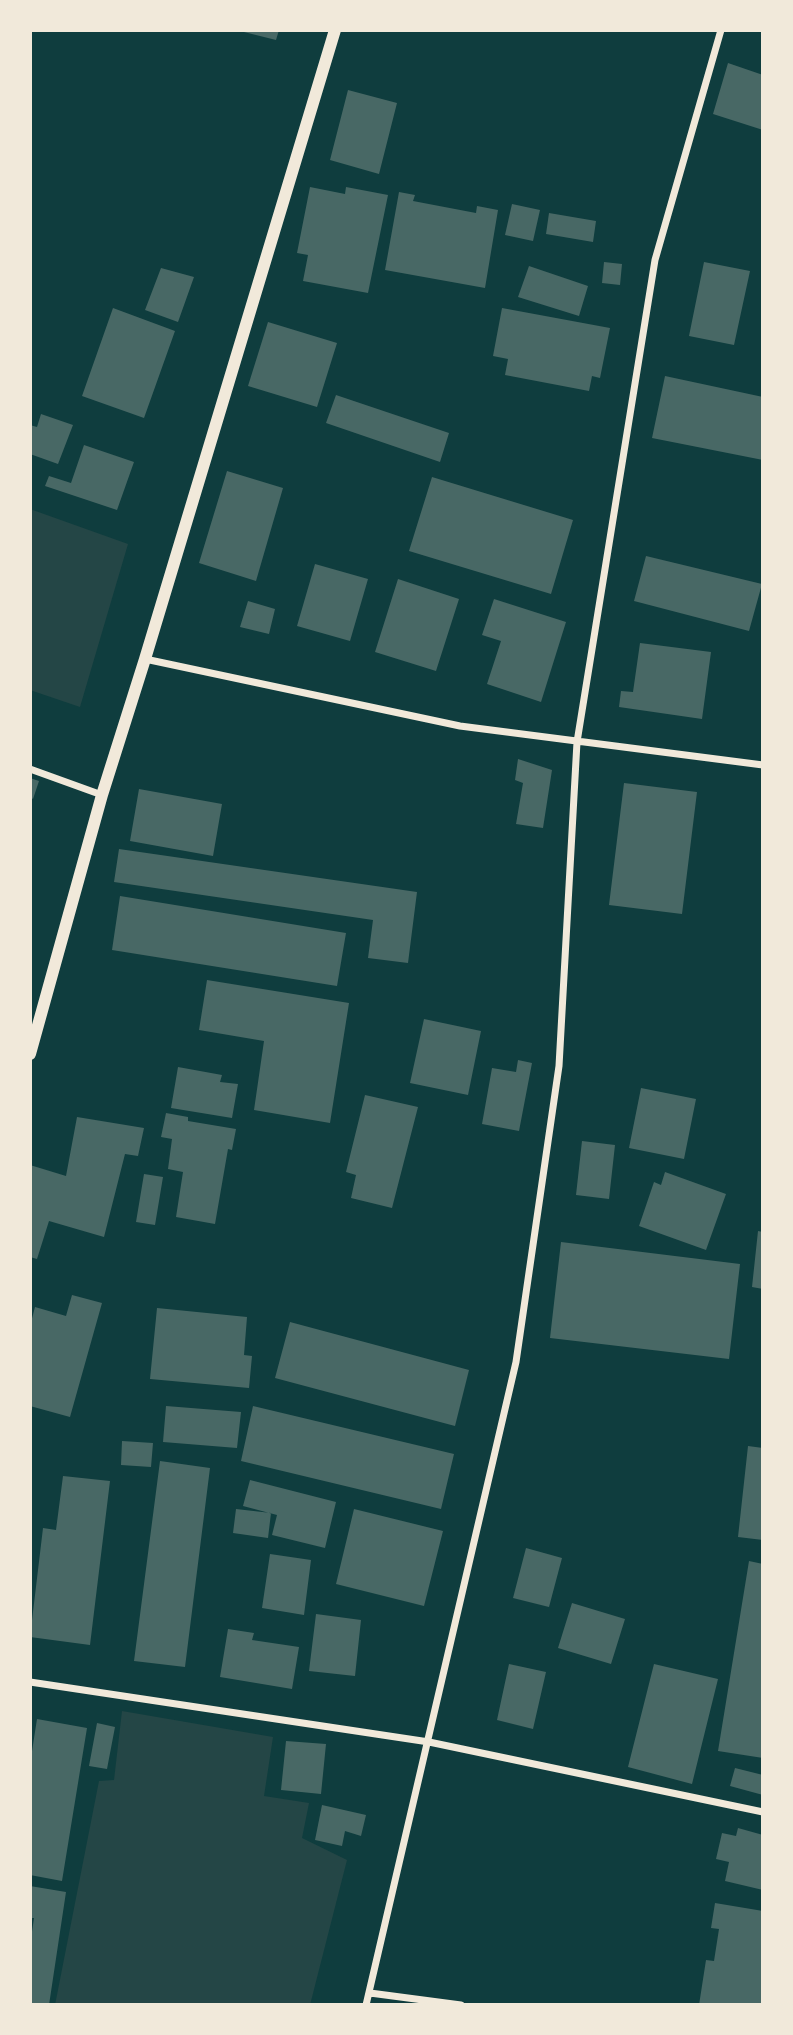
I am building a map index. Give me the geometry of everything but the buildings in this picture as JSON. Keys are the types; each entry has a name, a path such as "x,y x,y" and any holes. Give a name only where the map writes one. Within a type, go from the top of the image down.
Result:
{"street":[{"path":"30,1055 102,795 335,30"},
{"path":"366,2005 516,1362 559,1066 577,742 655,260 721,30"},
{"path":"145,659 460,726 763,765"},
{"path":"30,769 102,795"},
{"path":"30,1682 429,1742 763,1812"},
{"path":"370,1993 461,2005"}],"shaded area":[{"path":"30,509 128,544 80,707 30,690"},
{"path":"122,1711 273,1737 264,1796 309,1803 302,1838 347,1860 310,2005 55,2005 99,1781 114,1780"}]}
